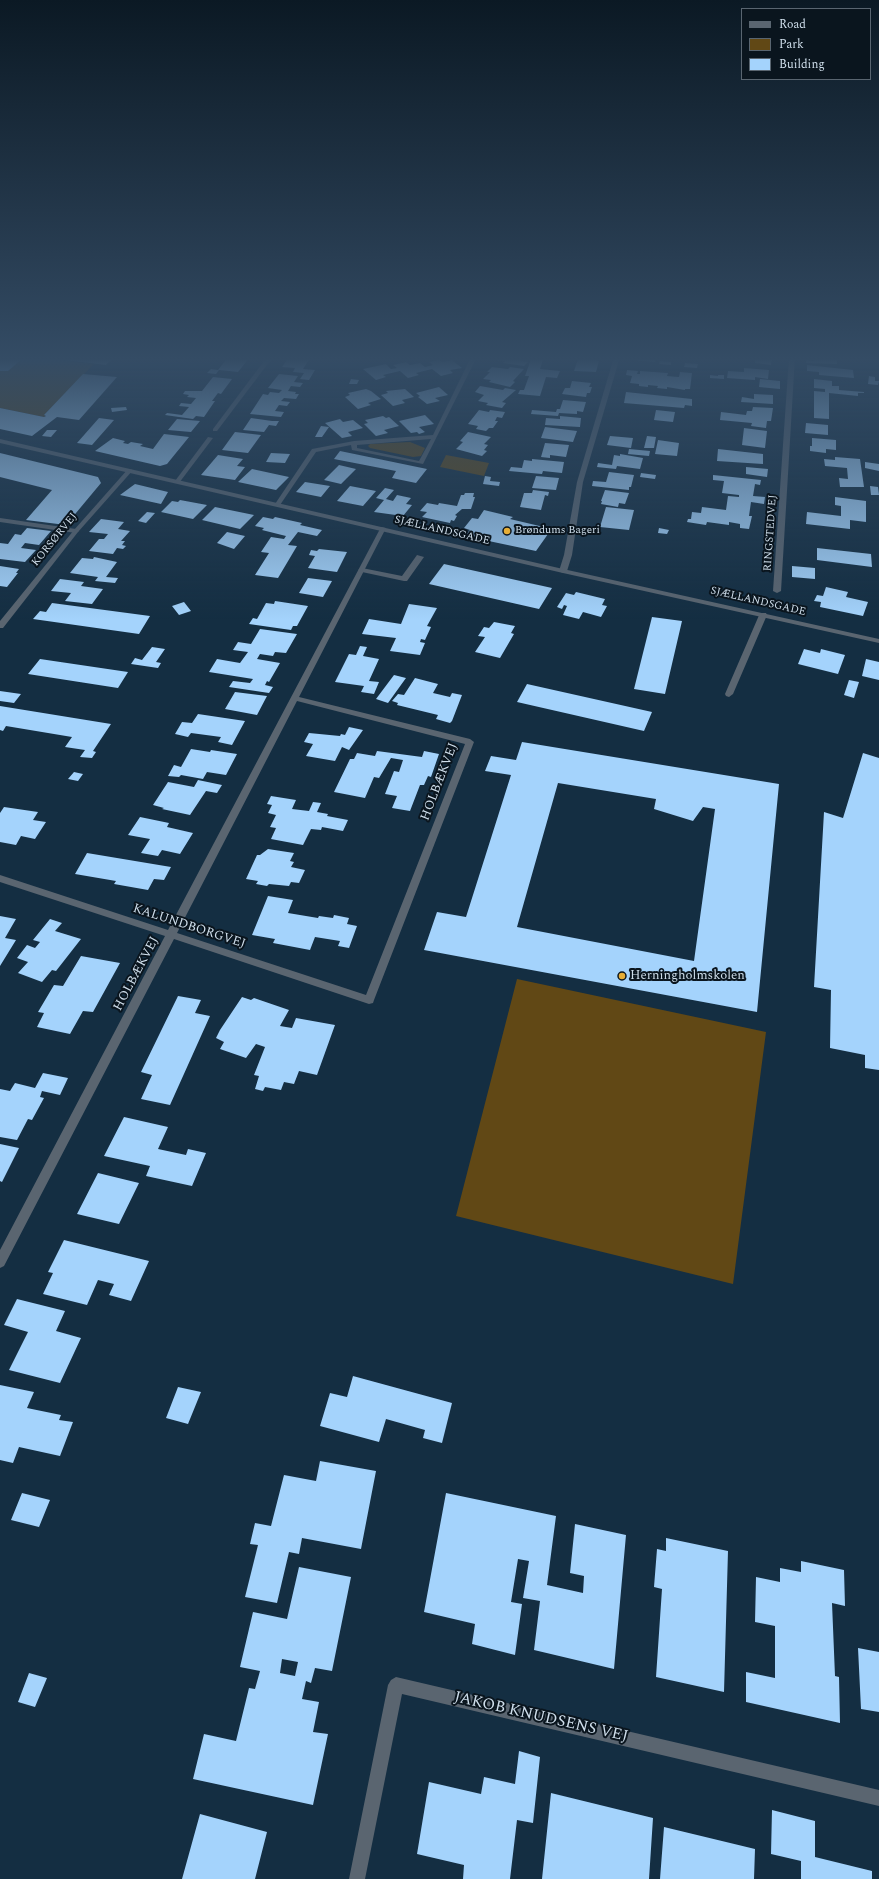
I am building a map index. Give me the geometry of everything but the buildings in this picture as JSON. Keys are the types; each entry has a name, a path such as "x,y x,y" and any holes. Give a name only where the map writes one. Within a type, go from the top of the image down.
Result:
{"street":[{"name":"SJÆLLANDSGADE","path":"17,445 383,528 563,571 879,640"},
{"path":"177,482 205,445"},
{"path":"278,504 314,450 344,445"},
{"path":"354,445 354,449 421,463 431,445"},
{"path":"563,571 568,555 580,482 591,445"},
{"name":"RINGSTEDVEJ","path":"777,591 786,445"},
{"name":"KORSØRVEJ","path":"0,626 76,531 122,477 130,470"},
{"path":"0,520 76,531"},
{"name":"HOLBÆKVEJ","path":"0,1262 173,934 222,836 383,528"},
{"path":"362,570 404,579 420,557"},
{"path":"730,694 763,615"},
{"name":"HOLBÆKVEJ","path":"295,698 470,742 369,1000"},
{"name":"KALUNDBORGVEJ","path":"0,878 369,1000"},
{"name":"JAKOB KNUDSENS VEJ","path":"357,1879 396,1684 879,1798"}],"green space":[{"path":"369,445 417,445 425,448 421,456 413,457 370,448 368,446"},
{"path":"446,455 489,463 484,476 440,467"},
{"path":"517,979 766,1032 733,1284 456,1216"}],"place":[{"name":"Brøndums Bageri","path":"507,531"},
{"name":"Herningholmskolen","path":"622,976"}]}
